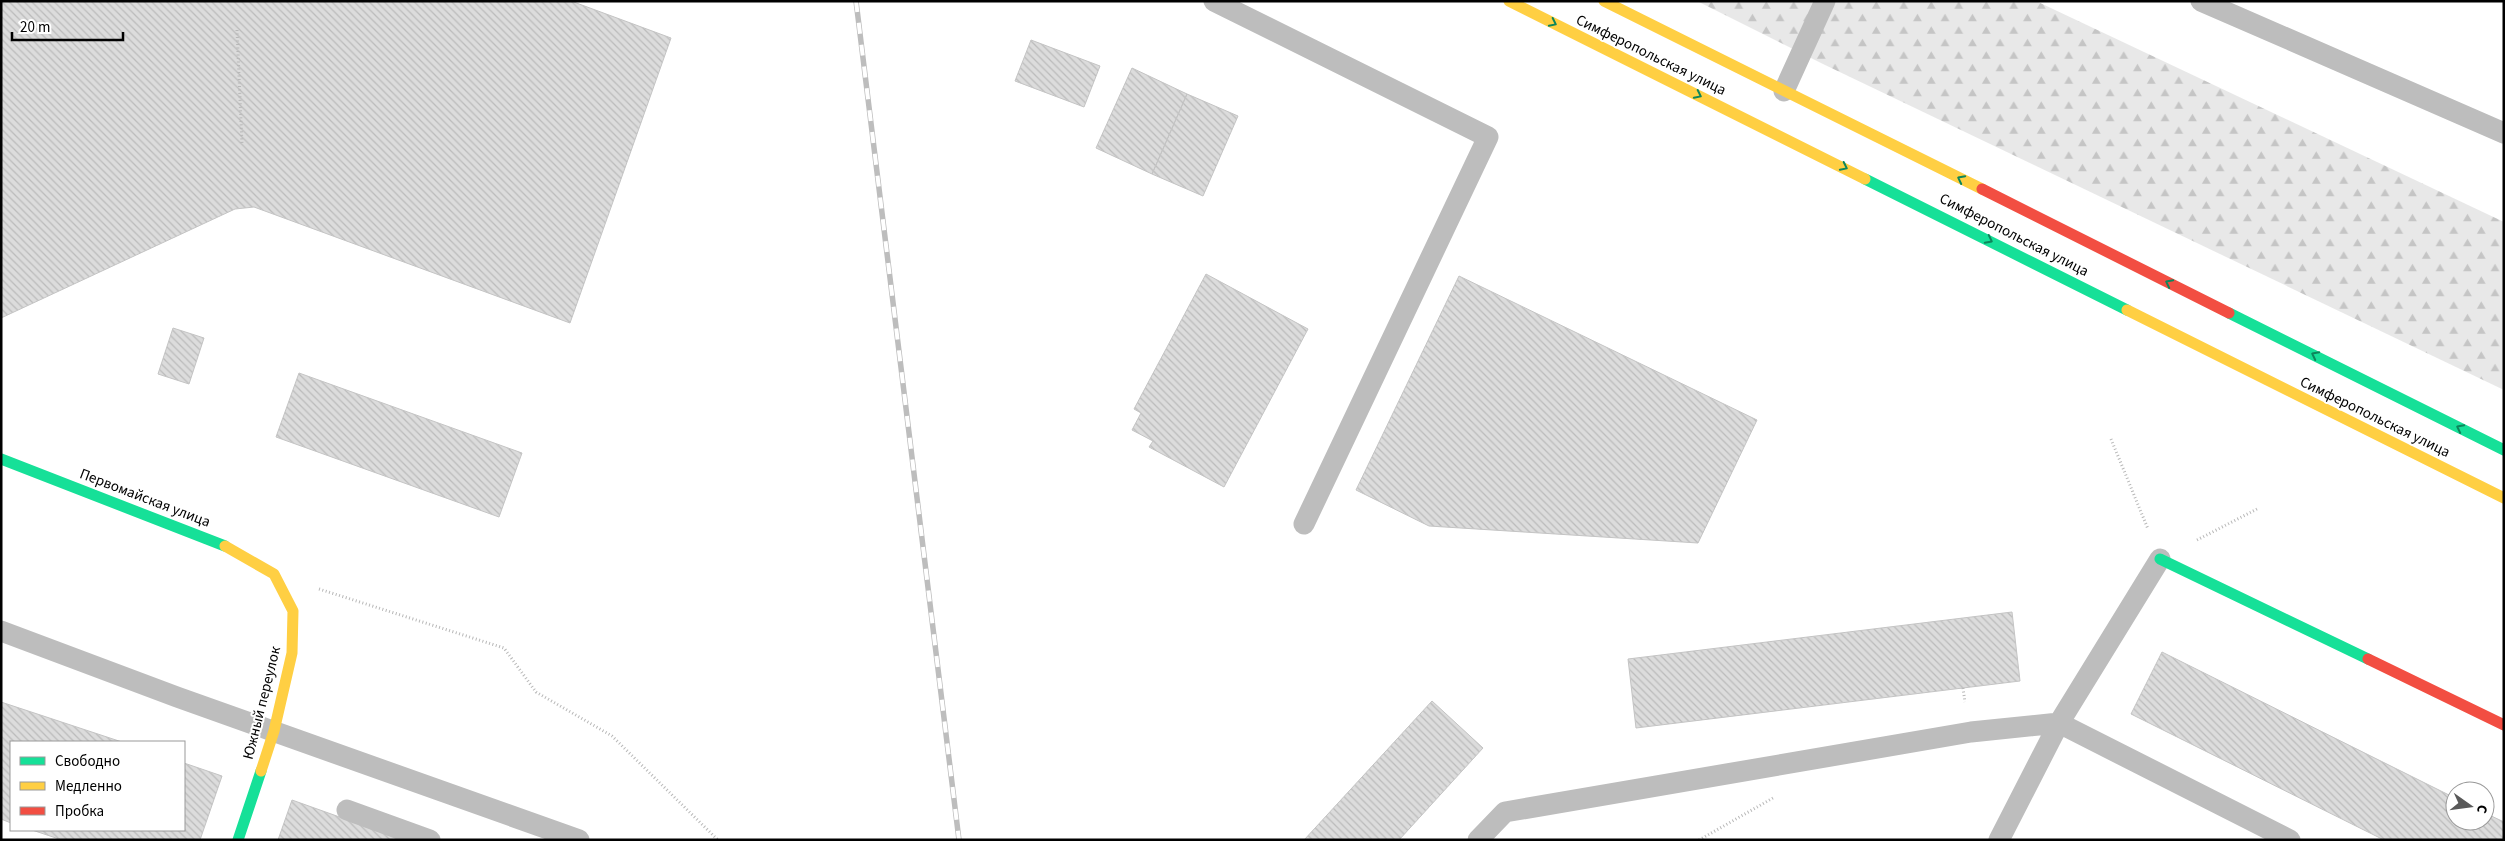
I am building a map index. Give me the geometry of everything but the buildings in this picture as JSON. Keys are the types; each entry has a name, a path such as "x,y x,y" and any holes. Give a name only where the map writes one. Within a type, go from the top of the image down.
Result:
{"main road":[{"name":"Симферопольская улица","path":"1509,1 2504,498"},
{"name":"Симферопольская улица","path":"1604,1 2504,450"},
{"name":"Первомайская улица","path":"1,459 219,543 274,574"},
{"path":"2160,559 2504,725"},
{"name":"Южный переулок","path":"238,840 274,731 292,654 293,611 274,574"}],"lane":[{"path":"1214,1 1488,137 1304,524"},
{"path":"1784,91 1825,1"},
{"path":"2201,1 2504,132"},
{"path":"1999,840 2059,723 2160,559"},
{"path":"1,631 579,840"},
{"path":"1478,840 1505,812 1971,732 2059,723 2290,840"},
{"path":"347,810 430,840"}],"path":[{"path":"238,30 242,144"},
{"path":"2111,439 2160,559 2257,509"},
{"path":"274,574 504,648 536,692 612,736 718,840"}],"green space":[{"path":"1697,1 2036,1 2504,222 2504,390 1823,64"}],"railway":[{"path":"856,1 959,840"}],"traffic: fast":[{"path":"1865,179 2127,310"},
{"path":"2229,313 2504,450"},
{"path":"1,459 225,546"},
{"path":"2160,559 2368,659"},
{"path":"238,840 261,771"}],"traffic: slow":[{"path":"1509,1 1865,179"},
{"path":"1604,1 1982,189"},
{"path":"2127,310 2504,498"},
{"path":"225,546 274,574 293,611 292,653 274,731 261,771"}],"traffic: jam":[{"path":"1982,189 2229,313"},
{"path":"2368,659 2504,725"}]}
